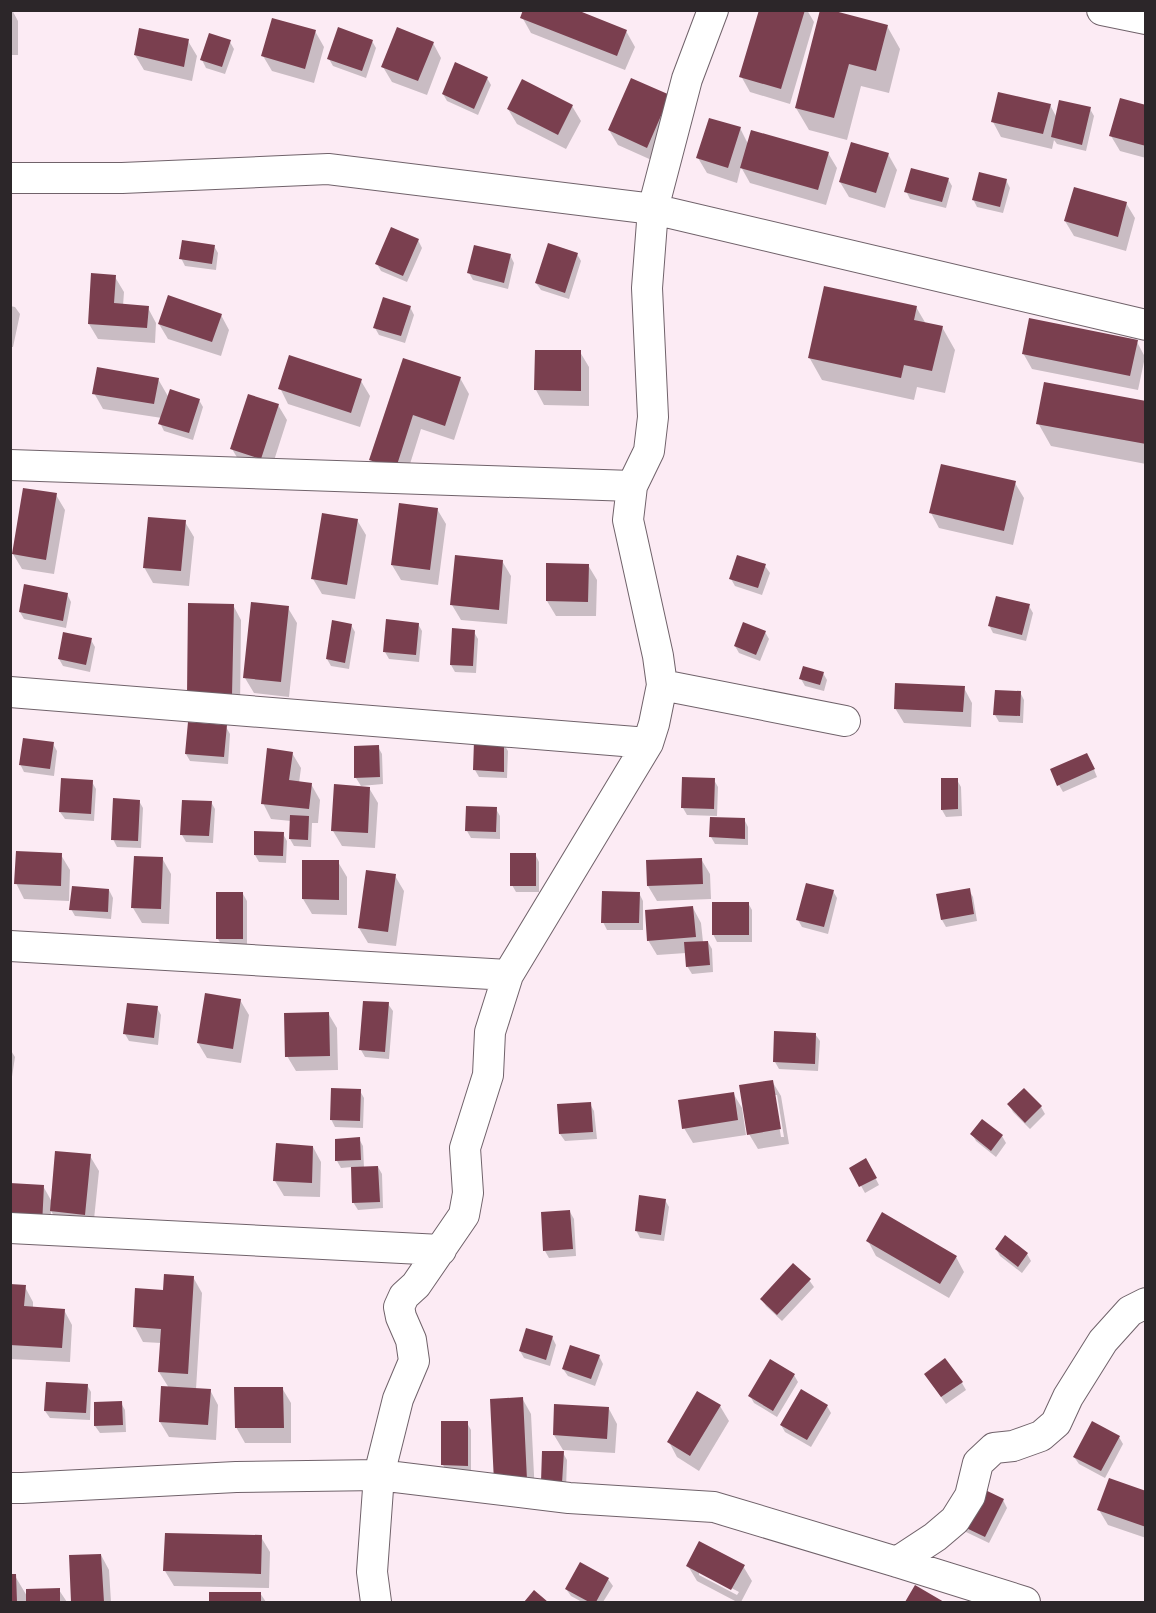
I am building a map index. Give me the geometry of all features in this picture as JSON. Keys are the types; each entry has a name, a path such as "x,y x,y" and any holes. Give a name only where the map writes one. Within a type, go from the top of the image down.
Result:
{"street":[{"path":"376,1602 372,1572 379,1475 398,1399 414,1361 411,1340 399,1307 404,1296 416,1285 464,1215 468,1193 465,1148 488,1075 490,1032 508,975 648,743 654,724 662,685 658,656 628,520 632,486 649,451 653,417 647,288 653,209 687,79 713,10"},
{"path":"1102,10 1146,19"},
{"path":"10,178 122,178 328,169 653,209 1146,325"},
{"path":"10,465 632,486"},
{"path":"662,685 844,721"},
{"path":"10,692 648,743"},
{"path":"10,946 508,975"},
{"path":"10,1228 441,1250"},
{"path":"897,1562 935,1537 955,1520 970,1496 978,1463 994,1448 1013,1446 1041,1436 1056,1423 1068,1397 1103,1341 1130,1311 1146,1303"},
{"path":"10,1488 237,1477 379,1475 569,1498 714,1507 1025,1602"}],"building":[{"path":"523,10 577,10 627,30 617,56 520,18"},
{"path":"759,10 805,10 781,89 739,77"},
{"path":"820,10 831,10 888,25 876,71 849,64 834,118 795,108"},
{"path":"272,18 316,30 305,69 261,56"},
{"path":"338,27 373,40 362,71 327,59"},
{"path":"397,27 434,42 418,81 381,67"},
{"path":"139,28 189,39 184,67 134,55"},
{"path":"209,33 231,40 222,67 200,60"},
{"path":"455,62 488,77 474,109 442,94"},
{"path":"631,78 670,95 647,148 608,130"},
{"path":"522,79 573,105 558,135 507,109"},
{"path":"998,92 1051,104 1043,134 991,122"},
{"path":"1120,98 1146,105 1146,146 1109,136"},
{"path":"1059,100 1091,107 1082,145 1051,137"},
{"path":"709,118 741,127 728,168 696,158"},
{"path":"751,130 829,152 818,190 740,168"},
{"path":"851,142 889,153 876,193 839,182"},
{"path":"911,168 949,178 942,202 904,192"},
{"path":"979,172 1007,179 1000,207 972,200"},
{"path":"1074,187 1127,202 1118,237 1064,221"},
{"path":"391,227 419,239 403,276 375,264"},
{"path":"182,240 215,245 212,264 179,259"},
{"path":"548,243 578,253 565,293 535,283"},
{"path":"474,245 511,254 504,283 467,273"},
{"path":"91,273 116,275 114,303 149,306 147,328 88,324"},
{"path":"824,286 917,306 914,320 943,326 932,371 904,365 901,378 808,358"},
{"path":"168,295 222,314 212,342 158,324"},
{"path":"383,297 411,306 401,336 373,328"},
{"path":"1029,318 1138,340 1130,376 1022,354"},
{"path":"535,350 581,350 581,391 534,390"},
{"path":"289,355 362,379 351,413 278,389"},
{"path":"403,358 461,377 445,426 413,415 396,468 369,460"},
{"path":"97,367 159,378 154,404 92,394"},
{"path":"1044,382 1146,401 1146,444 1036,424"},
{"path":"170,389 200,399 189,433 158,424"},
{"path":"248,394 279,404 261,459 230,449"},
{"path":"941,464 1016,481 1004,531 929,513"},
{"path":"23,488 57,493 46,560 12,554"},
{"path":"399,503 438,508 430,570 391,565"},
{"path":"322,513 358,519 347,585 311,579"},
{"path":"148,517 186,520 181,571 143,568"},
{"path":"455,555 503,560 499,610 450,605"},
{"path":"737,555 766,564 758,588 729,579"},
{"path":"546,563 589,564 588,602 546,601"},
{"path":"24,584 68,593 63,621 19,612"},
{"path":"996,596 1030,604 1022,635 988,626"},
{"path":"251,602 289,606 281,682 243,678"},
{"path":"188,603 234,604 232,695 187,695"},
{"path":"386,619 419,623 416,655 383,652"},
{"path":"332,620 352,624 345,663 326,659"},
{"path":"743,622 766,631 756,655 734,646"},
{"path":"452,628 475,630 473,666 450,665"},
{"path":"63,632 92,638 86,665 58,659"},
{"path":"803,666 824,672 820,685 799,679"},
{"path":"895,683 965,686 963,712 894,709"},
{"path":"995,690 1021,691 1020,716 993,715"},
{"path":"188,722 227,725 224,757 185,754"},
{"path":"23,738 54,742 50,769 19,765"},
{"path":"474,741 504,742 504,772 473,770"},
{"path":"379,745 380,777 354,778 354,746"},
{"path":"267,748 293,752 289,780 312,783 309,809 261,804"},
{"path":"1087,753 1095,769 1057,786 1050,769"},
{"path":"682,777 715,778 714,809 681,808"},
{"path":"61,778 93,780 91,814 59,812"},
{"path":"941,778 958,778 958,809 941,810"},
{"path":"334,784 370,787 368,833 331,831"},
{"path":"113,798 140,800 138,841 111,840"},
{"path":"182,800 212,801 209,836 180,835"},
{"path":"466,806 497,807 496,832 465,831"},
{"path":"290,815 309,816 308,840 289,839"},
{"path":"710,817 745,818 745,839 709,837"},
{"path":"254,831 284,832 283,856 254,855"},
{"path":"16,851 62,853 61,886 14,884"},
{"path":"510,853 536,853 536,886 510,886"},
{"path":"134,856 163,857 161,909 131,908"},
{"path":"702,858 703,884 647,886 646,860"},
{"path":"302,860 339,860 339,900 302,899"},
{"path":"366,870 396,874 388,932 358,928"},
{"path":"806,883 834,890 824,927 796,920"},
{"path":"72,886 109,889 108,912 69,910"},
{"path":"970,888 974,914 941,920 936,894"},
{"path":"602,891 640,892 639,923 601,923"},
{"path":"216,892 243,892 243,939 216,939"},
{"path":"712,902 749,902 749,935 712,935"},
{"path":"693,906 696,937 647,941 645,910"},
{"path":"708,941 710,965 686,967 684,942"},
{"path":"205,993 241,999 233,1049 197,1043"},
{"path":"363,1001 389,1002 385,1052 359,1050"},
{"path":"127,1003 158,1006 154,1038 123,1034"},
{"path":"329,1012 330,1056 285,1057 284,1013"},
{"path":"774,1031 816,1033 815,1064 773,1062"},
{"path":"773,1080 781,1129 747,1135 739,1085"},
{"path":"331,1088 361,1089 360,1121 330,1120"},
{"path":"1024,1088 1042,1106 1025,1123 1007,1104"},
{"path":"734,1092 738,1120 682,1129 678,1100"},
{"path":"591,1102 593,1132 559,1134 557,1104"},
{"path":"982,1119 1003,1135 991,1151 970,1134"},
{"path":"360,1137 361,1160 335,1161 335,1139"},
{"path":"276,1143 313,1146 312,1183 273,1181"},
{"path":"55,1151 91,1154 85,1215 50,1211"},
{"path":"866,1158 877,1178 859,1187 849,1168"},
{"path":"378,1166 380,1202 352,1203 351,1167"},
{"path":"10,1183 44,1185 42,1225 10,1223"},
{"path":"639,1195 666,1199 661,1235 635,1231"},
{"path":"570,1210 573,1249 543,1251 541,1212"},
{"path":"882,1212 957,1256 940,1284 866,1241"},
{"path":"1005,1235 1028,1253 1018,1267 995,1249"},
{"path":"793,1263 811,1279 777,1315 760,1299"},
{"path":"164,1274 194,1276 188,1374 158,1372 161,1329 133,1327 135,1288 163,1290"},
{"path":"10,1284 26,1285 24,1306 65,1309 62,1348 10,1345"},
{"path":"526,1328 553,1336 546,1360 519,1351"},
{"path":"570,1345 600,1355 591,1379 562,1369"},
{"path":"945,1358 963,1382 941,1397 924,1374"},
{"path":"770,1359 795,1374 773,1411 748,1396"},
{"path":"46,1382 88,1384 86,1413 44,1411"},
{"path":"161,1386 211,1389 208,1425 159,1422"},
{"path":"234,1387 283,1387 284,1428 235,1428"},
{"path":"801,1389 828,1405 807,1440 780,1425"},
{"path":"697,1391 721,1405 690,1456 667,1442"},
{"path":"523,1397 527,1480 494,1482 490,1399"},
{"path":"122,1401 123,1425 94,1426 94,1402"},
{"path":"554,1404 609,1407 607,1439 553,1435"},
{"path":"441,1421 468,1421 468,1466 441,1465"},
{"path":"1092,1421 1120,1436 1101,1471 1073,1457"},
{"path":"542,1451 564,1451 562,1483 541,1482"},
{"path":"1109,1478 1146,1491 1146,1527 1097,1510"},
{"path":"979,1487 1004,1499 985,1537 960,1525"},
{"path":"165,1533 262,1535 261,1574 163,1571"},
{"path":"699,1541 745,1565 731,1590 686,1566"},
{"path":"101,1554 104,1602 71,1602 69,1555"},
{"path":"580,1562 609,1578 596,1602 589,1602 565,1589"},
{"path":"10,1574 16,1574 17,1602 10,1602"},
{"path":"915,1585 944,1602 905,1602"},
{"path":"60,1588 60,1602 26,1602 26,1589"},
{"path":"534,1590 548,1602 524,1602"},
{"path":"209,1592 261,1592 261,1602 209,1602"}]}
